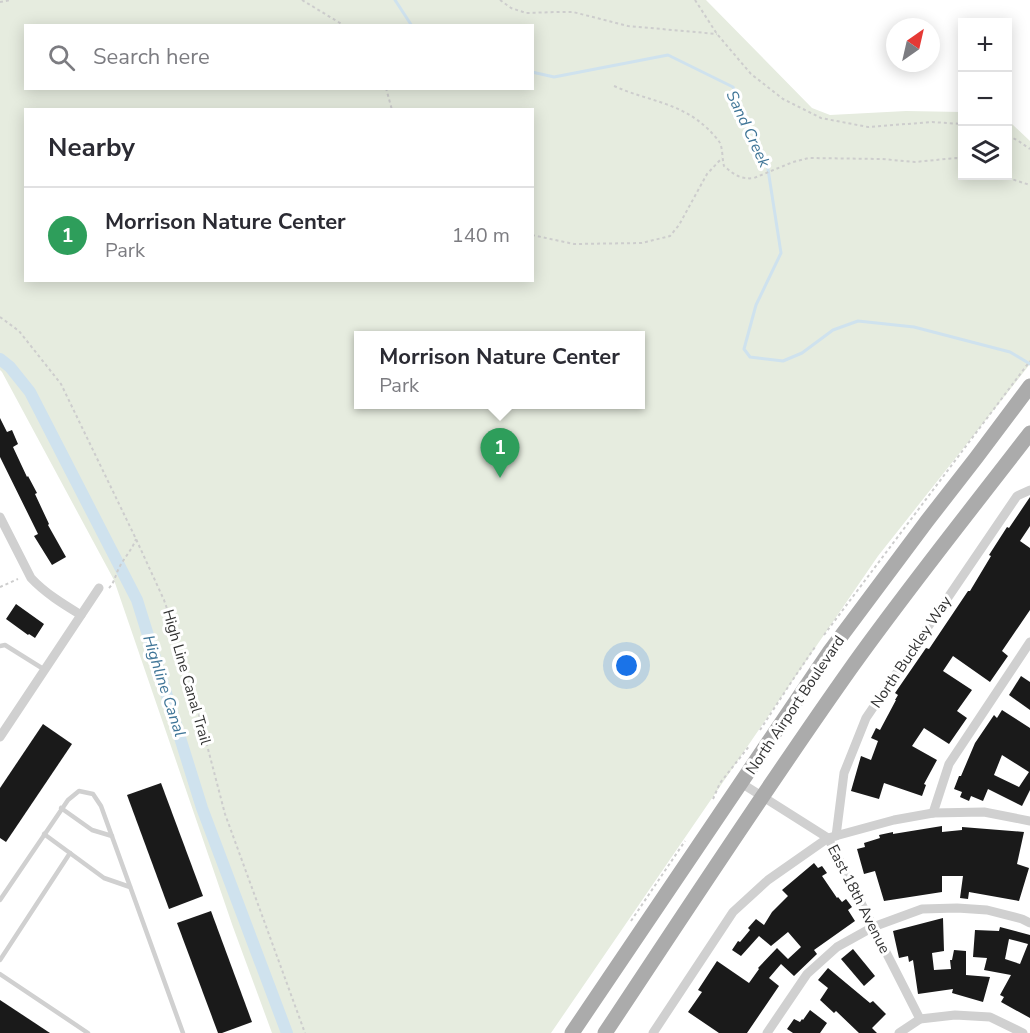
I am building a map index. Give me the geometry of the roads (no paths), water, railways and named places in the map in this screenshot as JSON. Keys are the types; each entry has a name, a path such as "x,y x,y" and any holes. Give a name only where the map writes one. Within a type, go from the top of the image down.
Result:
{"main road":[{"name":"North Airport Boulevard","path":"572,1033 830,651 1030,386"},
{"name":"North Airport Boulevard","path":"605,1033 859,657 1030,434"}],"street":[{"name":"North Buckley Way","path":"832,837 844,773 866,718 1017,496 1030,490"},
{"path":"0,517 31,578 54,598 81,615"},
{"path":"0,737 4,724 45,670 98,589"},
{"path":"933,813 949,764 1030,642"},
{"name":"East 18th Avenue","path":"741,783 832,837 873,927 920,1019"},
{"path":"653,1033 734,912 768,880 832,837 894,820 933,813 984,812 1030,821"},
{"path":"767,1033 807,974 837,947 873,927 922,909 957,908 987,910 1030,923"},
{"path":"899,1033 920,1019 955,1015 990,1017 1023,1033"}],"lane":[{"path":"0,646 4,645 45,670"},
{"path":"0,900 68,800 79,791 93,794 101,806 183,1033"},
{"path":"62,808 92,830 112,836"},
{"path":"44,834 104,878 130,887"},
{"path":"0,960 70,853"},
{"path":"0,974 88,1033"}],"waterway":[{"name":"Sand Creek","path":"395,0 411,24"},
{"name":"Sand Creek","path":"534,72 554,77 668,55 733,87 767,163 781,253 756,305 744,349 750,357 783,361 802,353 833,330 858,321 914,327 1010,352 1030,364"},
{"name":"Highline Canal","path":"0,359 10,367 30,392 137,600 202,808 287,1033"}],"place":[{"name":"Morrison Nature Center","path":"500,478"}]}
